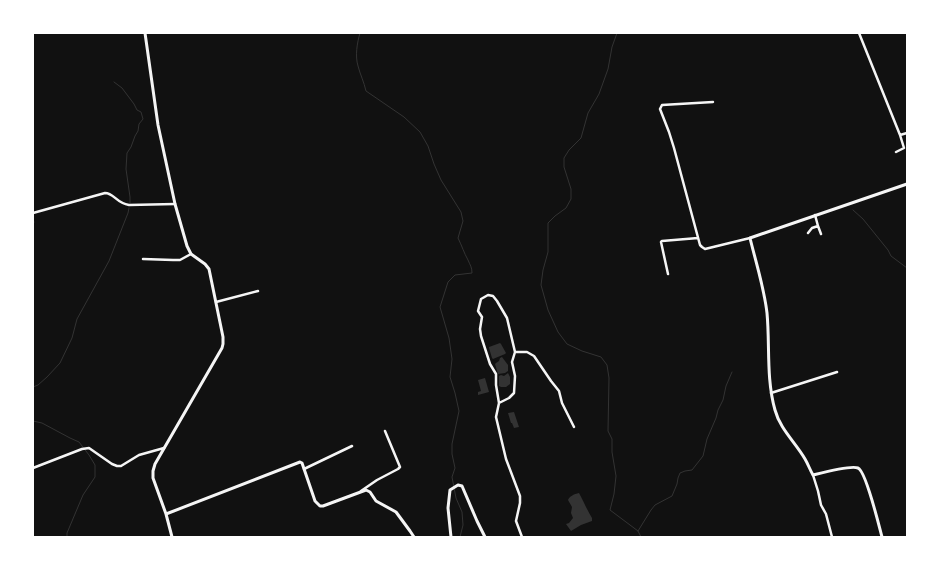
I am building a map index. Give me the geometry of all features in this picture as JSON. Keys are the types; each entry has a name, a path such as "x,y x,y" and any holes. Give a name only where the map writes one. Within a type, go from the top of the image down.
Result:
{"street":[{"path":"145,33 158,125 175,204 191,254 205,264 209,269 223,337 222,348 155,464 153,471 153,478 166,514 172,537"},
{"path":"859,33 900,135 904,148 896,152"},
{"path":"713,102 662,105 660,107 674,148 700,245 705,249 750,238 907,184"},
{"path":"900,135 907,133"},
{"path":"33,213 105,193 110,193 118,201 129,205 175,204"},
{"path":"816,215 821,234"},
{"path":"808,233 812,228 818,226"},
{"path":"668,274 661,242 698,238"},
{"path":"750,238 763,286 767,313 771,393 774,409 778,420 805,459 813,475 832,537"},
{"path":"143,259 180,260 191,254"},
{"path":"216,302 258,291"},
{"path":"499,403 509,398 514,392 515,376 512,362 515,352 507,318 493,296 488,295 481,299 478,311 482,317 480,329 490,364 496,374 499,403 496,416 506,459 520,496 516,521 522,537"},
{"path":"515,352 527,352 534,356 559,390 562,403 574,427"},
{"path":"771,393 837,372"},
{"path":"360,492 400,467 385,431"},
{"path":"304,469 352,446"},
{"path":"33,468 82,449 89,448 112,464 121,466 139,454 164,448"},
{"path":"166,514 300,462 302,463 314,498 320,506 366,490 370,492 376,500 396,512 414,537"},
{"path":"813,475 852,467 859,468 870,491 882,537"},
{"path":"451,537 448,508 450,490 458,485 462,486 476,521 485,537"}],"shaded area":[{"path":"500,343 506,353 493,359 489,347"},
{"path":"502,357 508,365 508,371 498,374 495,364"},
{"path":"508,373 510,377 510,384 506,387 499,386 499,376 504,376"},
{"path":"485,378 489,392 478,395 478,392 481,391 478,380"},
{"path":"514,412 519,427 514,428 508,413"},
{"path":"579,493 592,518 592,521 571,531 566,524 573,518 571,513 572,507 568,500 572,495"}],"waterway":[{"path":"360,33 357,45 357,62 366,91 404,117 420,132 428,146 441,180 461,212 463,221 458,238 471,266 472,273 455,275 448,282 440,307 449,338 452,359 450,377 459,411 452,444 452,454 455,468 452,477 456,498 462,512 463,525 460,537"},
{"path":"617,33 612,47 608,69 599,94 588,113 581,138 569,150 564,158 564,167 571,189 571,199 566,208 548,223 548,252 541,285 548,310 558,332 567,344 601,357 607,365 609,378 608,431 612,439 612,452 616,476 610,510 638,531 641,537"},
{"path":"114,82 122,88 137,110 141,112 143,119 139,124 138,131 127,153 126,169 130,203"},
{"path":"33,387 38,385 60,363 72,338 77,319 109,261 129,208"},
{"path":"853,210 863,219 888,250 891,256 907,268"},
{"path":"638,531 655,505 672,496 680,473 692,470 703,456 707,439 723,400 726,386 732,372"},
{"path":"33,421 42,423 79,442 95,465 95,477 83,495 67,533 67,537"}]}
